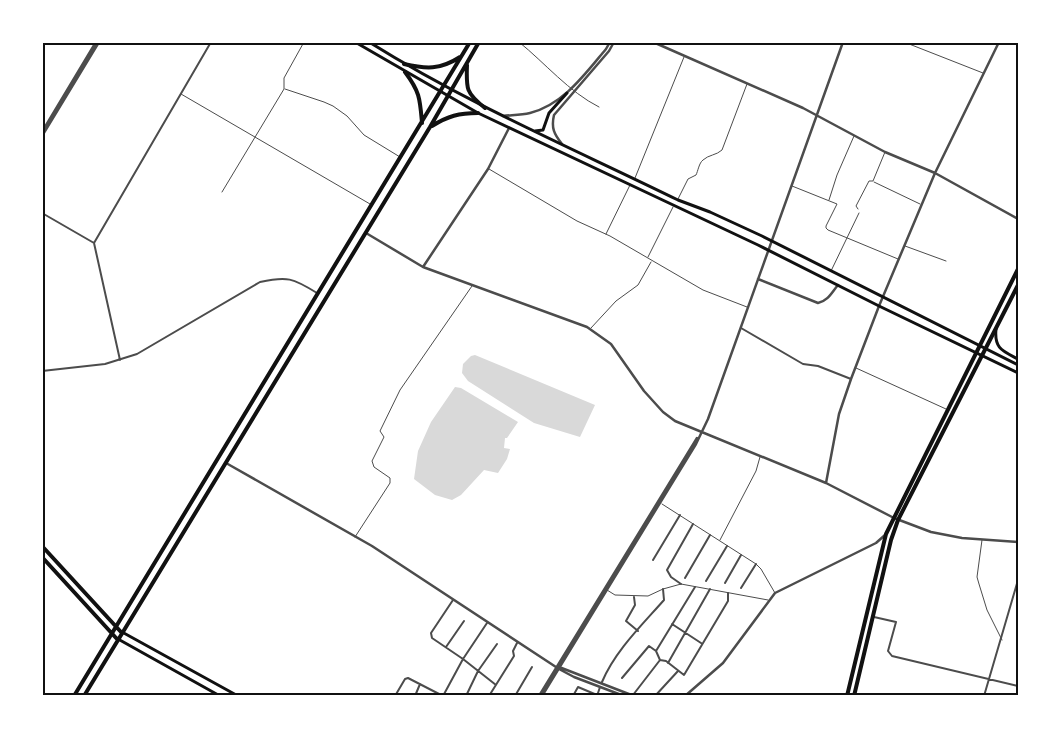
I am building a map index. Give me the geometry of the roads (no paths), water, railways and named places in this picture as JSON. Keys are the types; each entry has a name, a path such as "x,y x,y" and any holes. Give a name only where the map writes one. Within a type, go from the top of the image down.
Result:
{"highway":[{"path":"74,696 470,42"},
{"path":"84,696 430,127 479,42"},
{"path":"404,64 426,68 450,64 462,56"},
{"path":"467,63 466,83 472,97 485,108"},
{"path":"405,72 415,85 420,99 422,124"},
{"path":"430,127 445,118 462,113 478,113"},
{"path":"847,696 886,534 1018,269"},
{"path":"854,696 891,540 898,520 1018,285"},
{"path":"42,546 122,632"},
{"path":"42,557 117,639"}],"main road":[{"path":"356,42 440,93 478,113 769,250 1018,373"},
{"path":"369,42 404,64 485,108 678,200 710,212 772,241 1018,365"},
{"path":"533,131 543,130 549,113 567,93"},
{"path":"996,329 995,340 1000,348 1018,359"},
{"path":"122,632 238,696"},
{"path":"117,639 220,696"}],"street":[{"path":"42,132 97,42"},
{"path":"42,136 97,42"},
{"path":"120,360 94,243 211,42"},
{"path":"502,116 530,113 550,105 572,88 610,42"},
{"path":"563,145 554,134 552,125 554,115 609,51 614,42"},
{"path":"653,42 817,116 885,152 935,173 1018,219"},
{"path":"559,668 708,419 843,42"},
{"path":"826,483 839,414 855,367 935,173 999,42"},
{"path":"423,267 488,168 509,128"},
{"path":"42,213 94,243"},
{"path":"365,232 423,267 590,329 610,344 644,392 663,412 675,421 826,483 898,520 931,532 962,538 1018,542"},
{"path":"42,371 105,364 137,354 260,282 279,278 297,281 318,294"},
{"path":"758,279 818,303 828,299 838,285"},
{"path":"741,328 803,364 818,366 851,379"},
{"path":"541,696 696,444 701,432"},
{"path":"224,463 355,537 517,643 574,677 634,695 660,660"},
{"path":"653,560 680,516"},
{"path":"680,584 671,577 668,570 693,524"},
{"path":"685,696 723,663 775,593 876,543 886,534"},
{"path":"685,578 710,535"},
{"path":"706,582 727,546"},
{"path":"725,583 741,555"},
{"path":"741,588 756,564"},
{"path":"984,696 1002,640 1018,580"},
{"path":"656,651 694,587"},
{"path":"573,696 578,687 597,695 606,673 619,653 664,600 663,589"},
{"path":"668,663 710,590"},
{"path":"622,678 649,646 656,651 660,660 668,663 684,675 728,601 728,593"},
{"path":"634,597 635,605 626,621 638,631"},
{"path":"453,600 431,633 432,638 463,659 496,686"},
{"path":"874,617 896,622 888,651 892,656 1018,686"},
{"path":"446,647 464,621"},
{"path":"395,696 405,679 408,678 443,696 463,659 487,623"},
{"path":"672,624 702,643"},
{"path":"494,696 490,694 514,656 513,651 517,643"},
{"path":"466,696 478,671 497,644"},
{"path":"514,696 532,667"},
{"path":"655,696 678,670"},
{"path":"415,696 420,684"},
{"path":"601,685 618,695 624,696"}],"lane":[{"path":"222,192 284,89 284,78 304,42"},
{"path":"518,42 575,91 599,107"},
{"path":"904,42 984,73"},
{"path":"635,179 684,57"},
{"path":"678,200 688,179 696,175 702,161 720,153 722,150 747,84"},
{"path":"284,89 333,106 347,116 364,135 400,158"},
{"path":"181,94 371,205"},
{"path":"829,201 837,175 854,135"},
{"path":"873,182 885,152"},
{"path":"488,168 577,221 606,234 702,290 748,307"},
{"path":"858,209 856,206 869,181 921,205"},
{"path":"606,234 630,185"},
{"path":"792,186 837,204 826,228 899,259"},
{"path":"647,258 674,206"},
{"path":"831,271 859,213"},
{"path":"904,245 946,261"},
{"path":"590,329 616,301 638,285 652,260"},
{"path":"355,537 390,483 390,478 374,467 372,462 384,437 380,431 400,390 472,285"},
{"path":"855,367 948,410"},
{"path":"719,541 756,472 760,457"},
{"path":"660,503 756,564 775,593"},
{"path":"982,539 977,577 978,584 987,610 1002,640"},
{"path":"607,590 616,596 648,596 680,584 768,600"}]}
